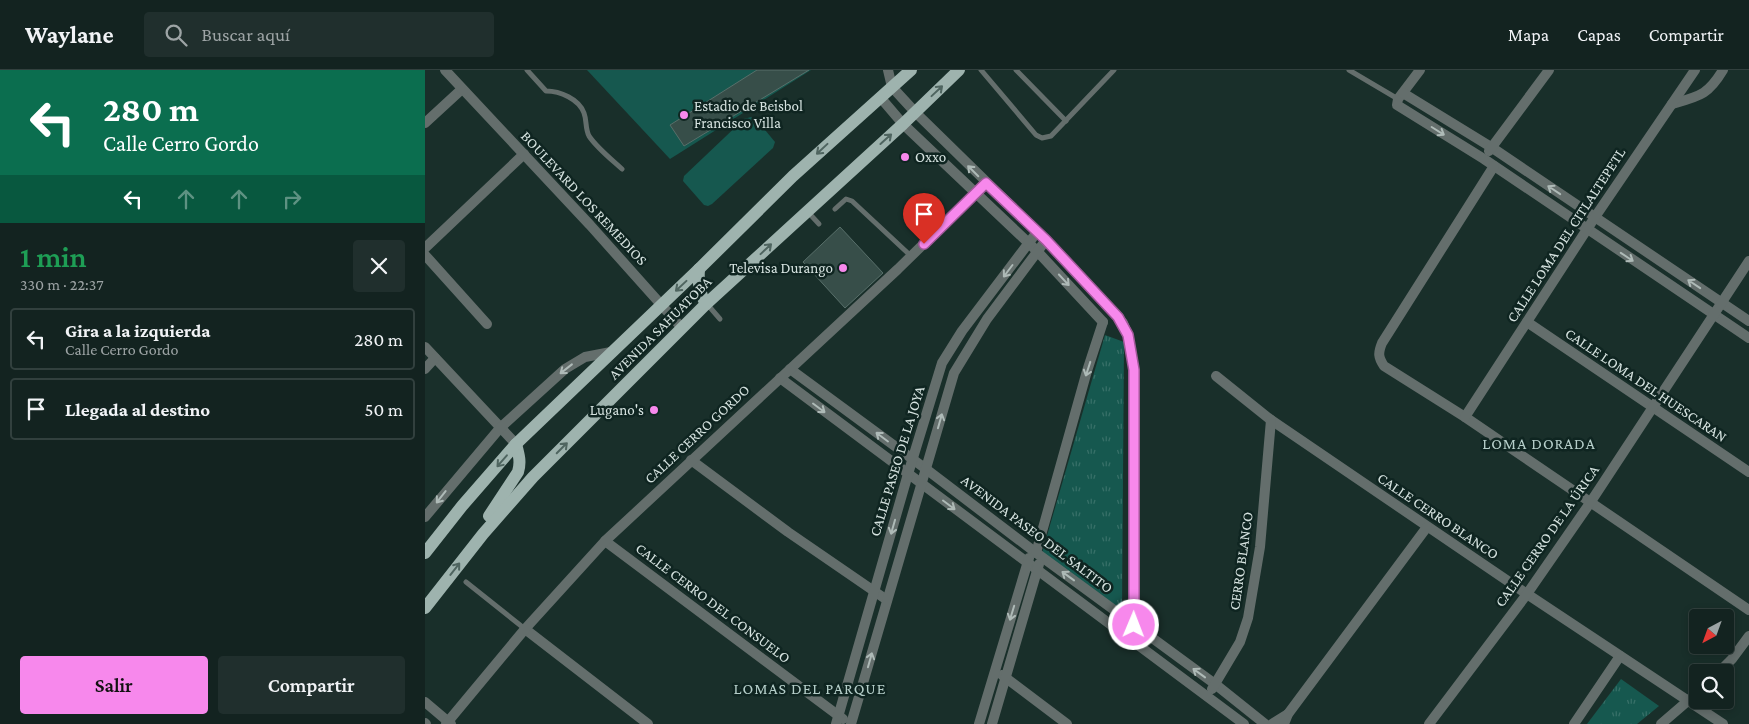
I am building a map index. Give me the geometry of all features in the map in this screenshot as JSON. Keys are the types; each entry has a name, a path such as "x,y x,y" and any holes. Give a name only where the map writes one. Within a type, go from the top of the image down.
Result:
{"main road":[{"name":"AVENIDA SAHUATOBA","path":"425,553 462,506 516,444 793,176 911,70"},
{"name":"AVENIDA SAHUATOBA","path":"425,608 483,534 533,477 707,304 959,70"},
{"path":"699,269 699,291 707,304"},
{"path":"483,534 487,519 518,472 520,457 516,444"}],"street":[{"name":"BOULEVARD LOS REMEDIOS","path":"445,70 682,328"},
{"path":"888,70 892,86 915,112 1046,240 1118,317 1128,335 1134,370 1133,640"},
{"path":"1399,99 1420,70"},
{"path":"1484,159 1549,70"},
{"name":"CALLE LOMA DEL CITLALTEPETL","path":"1465,417 1595,217 1695,70"},
{"path":"1672,104 1699,97 1713,85 1723,70"},
{"path":"425,123 462,89"},
{"path":"881,97 903,124 1029,243 1103,322"},
{"path":"1399,99 1491,147 1749,321"},
{"path":"1399,99 1587,230 1749,338"},
{"path":"425,248 524,154"},
{"path":"1494,166 1382,343 1378,354 1385,366 1465,417 1749,610"},
{"name":"CALLE CERRO GORDO","path":"449,723 525,630 605,541 911,256 986,183"},
{"name":"CALLE PASEO DE LA JOYA","path":"837,720 942,363 962,331 1037,232"},
{"name":"CALLE PASEO DE LA JOYA","path":"851,724 957,368 987,319 1046,240"},
{"path":"425,255 487,324"},
{"name":"CALLE CERRO DE LA ÚRICA","path":"1429,724 1527,594 1590,503 1749,262"},
{"path":"1103,322 1118,317"},
{"path":"992,724 1037,570 1036,553 1087,371 1103,322"},
{"name":"CALLE LOMA DEL HUESCARAN","path":"1527,322 1749,472"},
{"path":"425,347 516,444"},
{"path":"425,517 500,428 565,369 585,357 611,352"},
{"path":"425,369 435,358"},
{"name":"AVENIDA PASEO DEL SALTITO","path":"790,369 1215,684 1265,724"},
{"name":"CALLE CERRO BLANCO","path":"1216,376 1271,420 1527,594 1723,724"},
{"name":"AVENIDA PASEO DEL SALTITO","path":"780,378 1244,724"},
{"name":"CERRO BLANCO","path":"1207,695 1240,642 1248,618 1259,547 1271,420"},
{"path":"691,460 788,532 887,600"},
{"path":"1283,724 1288,714 1427,526"},
{"name":"CALLE CERRO DEL CONSUELO","path":"605,541 837,720 851,724"},
{"path":"979,724 1027,563 1036,553"},
{"path":"525,630 648,724"},
{"path":"1727,664 1749,636"},
{"path":"1574,724 1620,656"},
{"path":"995,670 1067,724"},
{"path":"1661,724 1688,701"},
{"path":"425,702 449,723"},
{"path":"1272,724 1288,714"}],"lane":[{"path":"527,70 546,91 556,91 569,96 577,104 584,112 586,129 591,138 622,169"},
{"path":"981,70 1036,134 1043,138 1051,136 1114,70"},
{"path":"1016,70 1066,121"},
{"path":"1349,70 1399,99"},
{"path":"835,209 846,200 852,201 911,256"},
{"path":"807,211 819,224"},
{"path":"707,304 720,319"},
{"path":"466,582 525,630"}],"green space":[{"name":"Estadio de Beisbol Francisco Villa","path":"587,70 811,70 670,159"},
{"path":"751,117 756,119 775,142 773,148 712,204 704,205 683,181 684,176 744,119"},
{"path":"1105,335 1124,342 1122,611 1042,553"},
{"path":"1621,679 1659,706 1637,724 1587,724"}],"building":[{"path":"757,70 809,70 684,146 670,125"},
{"name":"Televisa Durango","path":"840,227 883,273 845,308 803,262"}],"place":[{"name":"Estadio de Beisbol Francisco Villa","path":"684,115"},
{"name":"Oxxo","path":"905,157"},
{"name":"Televisa Durango","path":"843,268"},
{"name":"Lugano's","path":"654,410"}],"district":[{"name":"LOMA DORADA","path":"1539,443"},
{"name":"LOMAS DEL PARQUE","path":"810,688"}],"route":[{"path":"924,244 986,183 1046,240 1123,323 1133,354 1134,370 1134,625"}]}
